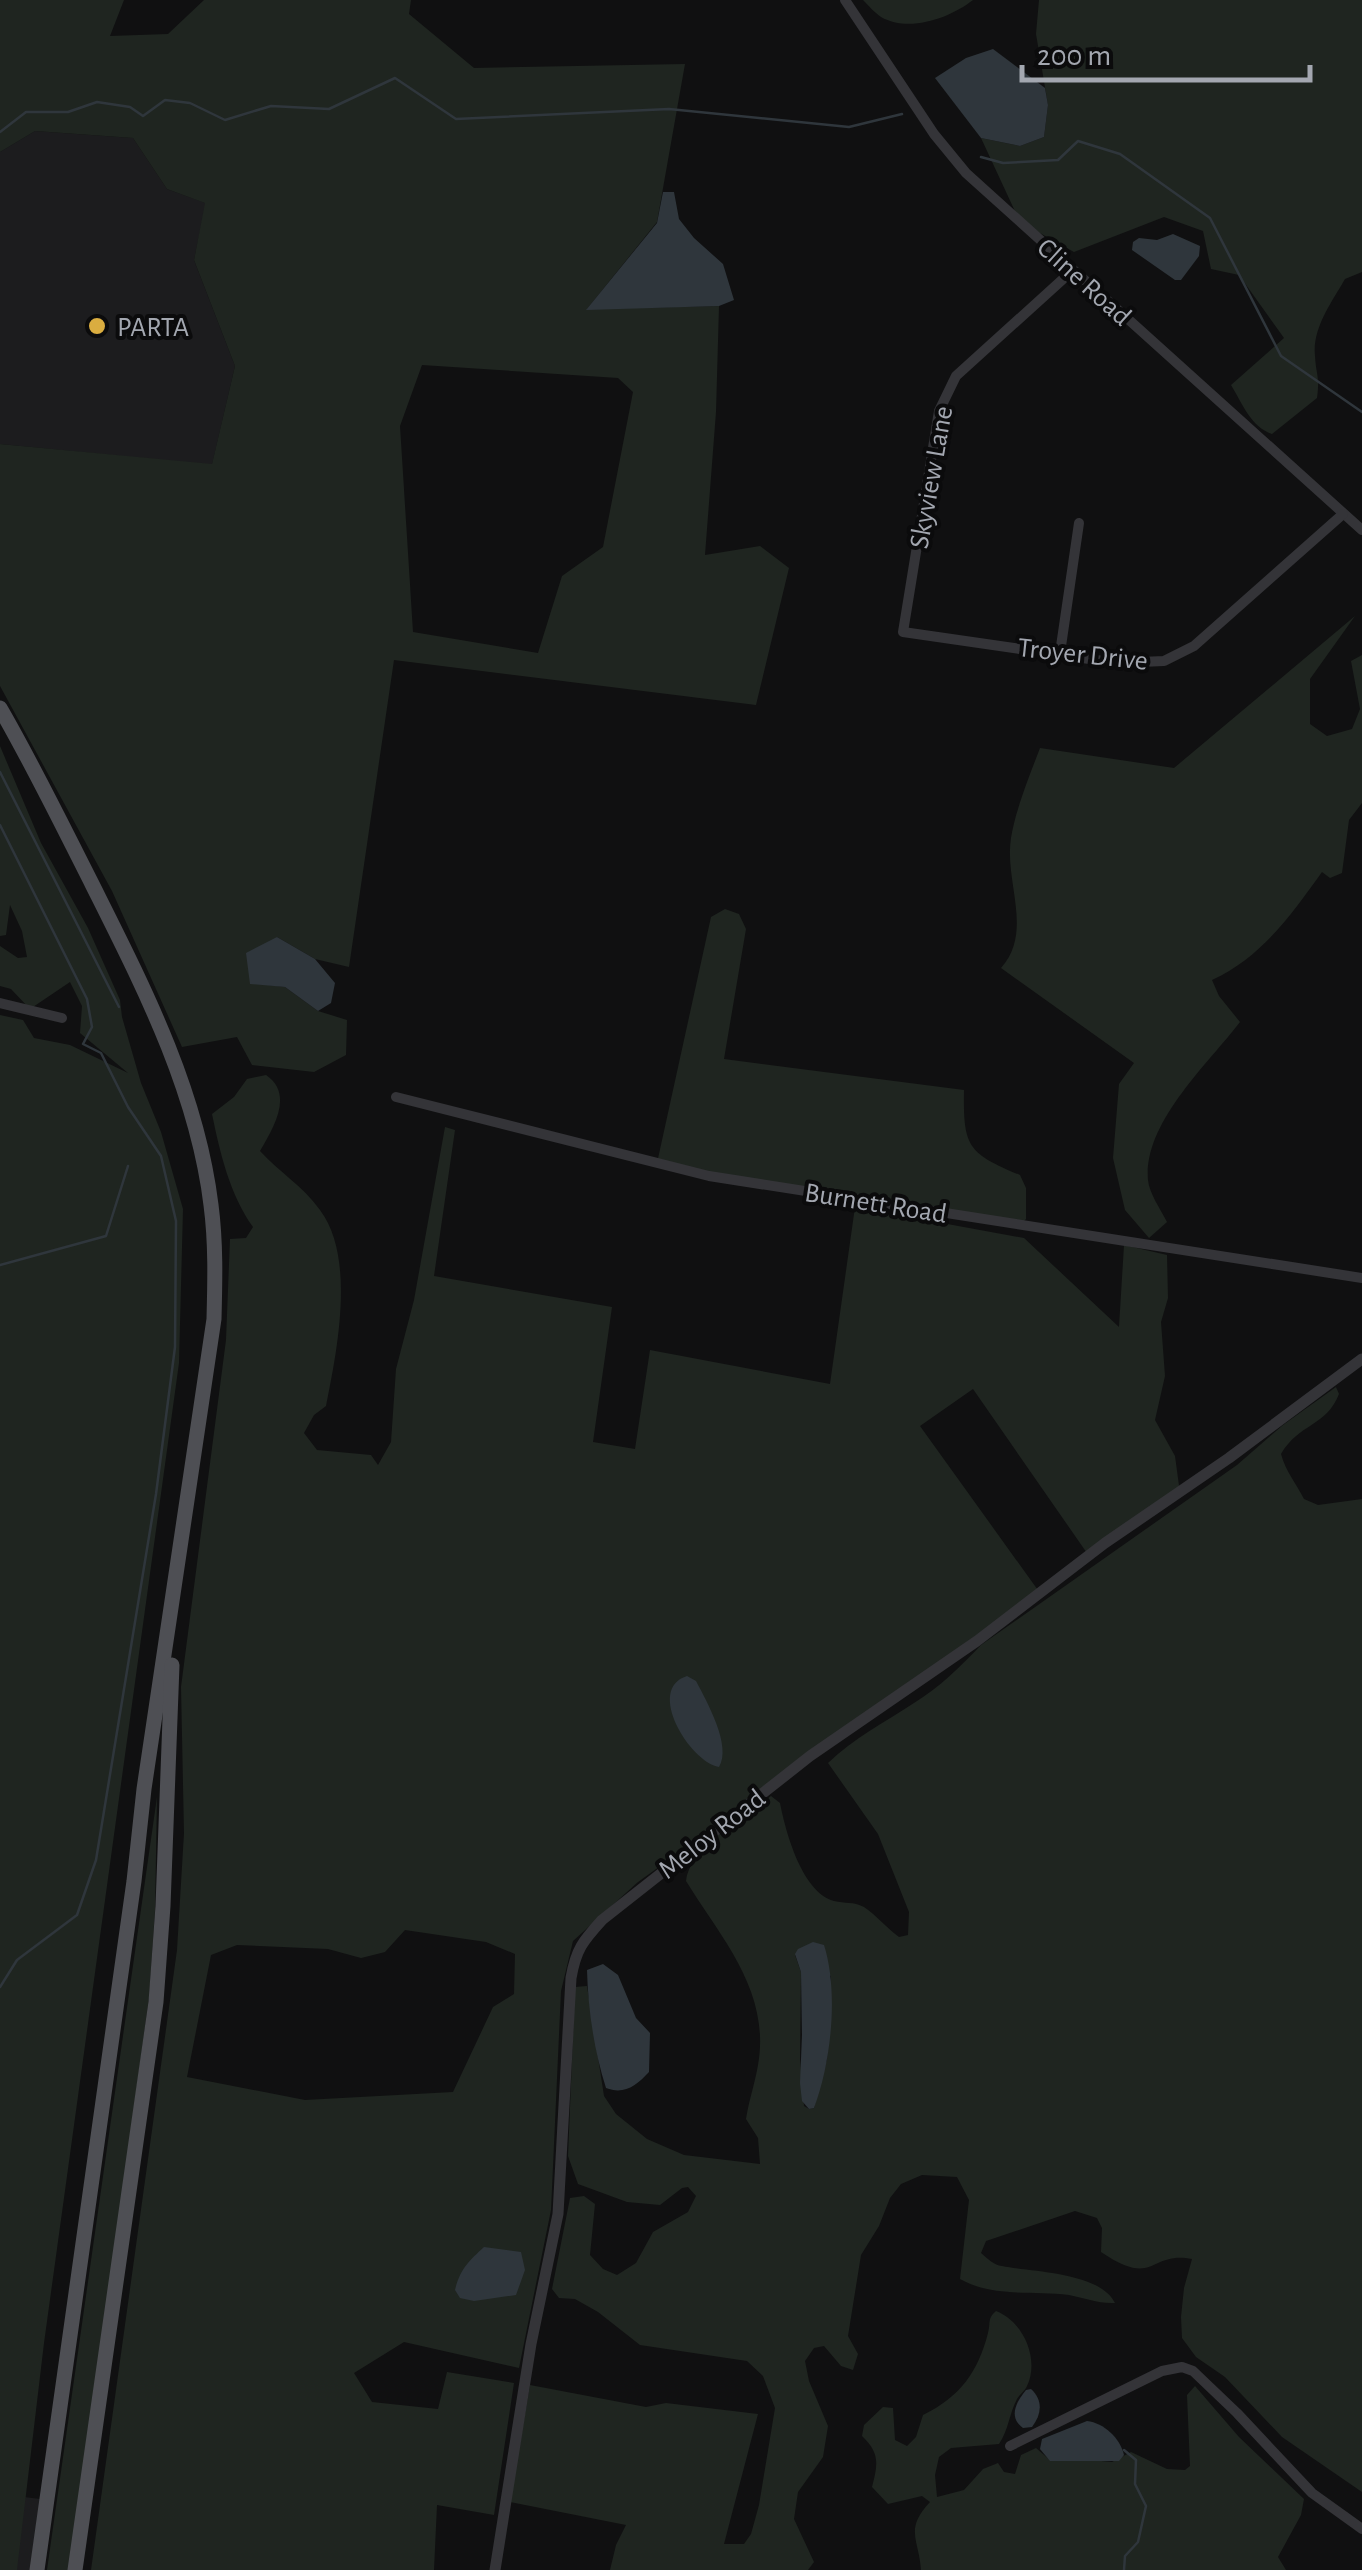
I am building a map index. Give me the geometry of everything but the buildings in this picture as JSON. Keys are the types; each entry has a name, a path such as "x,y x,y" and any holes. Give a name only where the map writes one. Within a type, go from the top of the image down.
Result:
{"main road":[{"path":"0,708 159,1022 188,1101 208,1184 214,1246 214,1320 37,2570"},
{"path":"75,2570 155,2016 164,1906 166,1768 176,1591"}],"street":[{"name":"Cline Road","path":"846,0 960,167 1362,530"},
{"name":"Skyview Lane","path":"950,637 908,634 902,626 942,401 950,382 964,368 1073,270"},
{"name":"Troyer Drive","path":"950,637 1138,664 1164,661 1185,652 1343,514"},
{"path":"1060,653 1079,523"},
{"path":"0,1003 62,1018"},
{"name":"Burnett Road","path":"396,1097 709,1176 1362,1278"},
{"name":"Meloy Road","path":"495,2570 530,2344 558,2214 571,1978 576,1952 615,1910 810,1756 978,1641 1105,1543 1229,1458 1362,1358"},
{"path":"1010,2446 1162,2371 1182,2368 1193,2371 1230,2404 1312,2493 1362,2529"}],"shaded area":[{"path":"0,0 124,0 110,36 168,34 204,0 411,0 409,14 474,68 685,64 657,222 587,309 719,306 705,555 760,546 789,568 756,705 394,660 349,967 315,959 277,937 251,983 285,987 318,1011 347,1020 346,1055 314,1072 252,1065 237,1037 182,1047 112,891 0,686 0,444 212,464 235,366 194,260 205,203 167,189 133,138 35,131 0,152","holes":["422,365 618,378 633,392 603,547 562,576 538,653 413,632 400,426"]},
{"path":"863,0 973,0 941,18 904,24 881,17"},
{"path":"1039,0 1362,0 1362,272 1345,279 1320,325 1315,346 1317,398 1272,434 1253,420 1231,385 1284,338 1239,275 1211,269 1203,231 1164,217 1074,252 1020,222 981,138 1020,146 1044,137 1048,105 1036,34"},
{"path":"993,49 1045,88 1048,105 1044,137 1020,146 981,138 935,78 966,58"},
{"path":"35,131 133,138 167,189 206,203 194,260 235,366 212,465 0,444 0,152"},
{"path":"663,192 674,192 679,219 723,264 734,300 719,306 586,310 657,223"},
{"path":"1173,234 1200,246 1199,256 1181,280 1175,280 1132,250 1133,242 1139,238 1157,240"},
{"path":"1355,616 1310,679 1310,724 1327,736 1352,729 1360,709 1351,661 1362,655 1362,803 1349,820 1342,873 1330,878 1322,872 1261,947 1212,980 1219,996 1240,1022 1180,1095 1156,1137 1148,1180 1167,1222 1149,1238 1125,1210 1113,1158 1119,1084 1134,1063 1001,968 1016,938 1010,855 1019,804 1040,748 1174,768"},
{"path":"0,746 41,843 88,928 120,1000 141,1083 161,1132 183,1209 179,1363 44,2343 17,2570 0,2570 0,1015 23,1020 34,1038 70,1045 128,1073 80,1033 82,1006 70,982 30,1009 11,989 0,986 0,946 18,958 27,957 22,931 10,905 6,935 0,936"},
{"path":"725,909 739,914 746,929 724,1059 964,1090 965,1124 972,1146 989,1160 1020,1175 1026,1188 1026,1219 1020,1225 657,1163 711,917"},
{"path":"277,937 315,959 335,983 331,1003 318,1011 285,987 250,984 246,953"},
{"path":"266,1075 279,1092 279,1111 260,1151 320,1210 338,1253 341,1305 326,1406 314,1415 304,1433 317,1450 371,1455 378,1465 391,1442 396,1369 414,1300 445,1127 455,1130 434,1276 612,1307 593,1442 635,1449 650,1350 830,1384 855,1207 1024,1238 1119,1327 1124,1245 1167,1255 1168,1298 1161,1322 1165,1376 1155,1420 1175,1456 1180,1493 1089,1556 973,1389 920,1426 1040,1593 638,1882 573,1941 561,1991 551,2210 519,2368 404,2342 354,2373 372,2402 438,2409 447,2372 514,2383 494,2515 437,2505 434,2570 91,2570 177,1950 184,1833 181,1687 226,1340 230,1239 246,1238 253,1227 232,1187 212,1114 234,1097 247,1079","holes":["405,1930 486,1942 515,1954 514,1994 493,2007 453,2092 305,2100 187,2077 211,1955 237,1945 328,1949 361,1958 385,1952"]},
{"path":"1336,1387 1339,1394 1334,1405 1296,1436 1281,1454 1304,1499 1318,1505 1362,1499 1362,2492 1282,2437 1225,2377 1196,2357 1182,2338 1184,2288 1192,2259 1178,2258 1142,2268 1119,2263 1101,2252 1102,2228 1097,2218 1075,2211 986,2241 981,2253 999,2265 1080,2279 1107,2293 1115,2303 973,2285 960,2279 969,2200 957,2177 922,2175 901,2184 890,2198 861,2255 848,2336 858,2354 853,2370 841,2366 824,2346 814,2348 805,2361 828,2426 823,2457 798,2492 794,2519 814,2562 808,2570 610,2570 626,2525 510,2502 530,2385 646,2407 666,2403 758,2414 724,2544 744,2544 751,2534 775,2408 763,2376 747,2361 640,2345 598,2312 575,2299 559,2298 552,2289 570,2198 584,2196 595,2204 590,2255 603,2269 617,2275 636,2263 653,2232 688,2212 696,2196 688,2187 660,2205 627,2202 578,2184 568,2156 575,1987 587,1986 604,2096 616,2114 647,2139 684,2155 760,2164 758,2138 746,2119 758,2065 757,2013 740,1967 686,1881 697,1857 720,1834 771,1796 780,1803 791,1845 813,1886 834,1901 864,1907 899,1937 908,1935 909,1912 878,1834 828,1763 932,1690 981,1645 1237,1465","holes":["795,1955 831,1976 827,2059 814,2108 809,2109 804,2106 801,1972"]},
{"path":"687,1676 696,1681 716,1724 722,1748 719,1767 696,1752 676,1724 670,1695 675,1683"},
{"path":"157,1797 149,1998 70,2570 47,2570"},
{"path":"813,1942 824,1945 832,2005 825,2070 814,2108 809,2109 802,2101 800,2083 801,1972 795,1954"},
{"path":"603,1964 618,1975 636,2018 650,2033 649,2072 624,2090 606,2088 592,2030 587,1970"},
{"path":"484,2247 521,2252 525,2270 516,2295 474,2301 460,2298 455,2290 460,2276"},
{"path":"996,2311 1021,2332 1030,2353 1031,2375 999,2444 951,2448 939,2457 935,2475 937,2497 964,2490 983,2469 998,2463 1004,2472 1015,2474 1021,2455 1036,2448 1051,2461 1112,2462 1131,2452 1167,2469 1185,2470 1190,2466 1187,2395 1195,2386 1239,2437 1304,2499 1301,2515 1278,2557 1286,2570 921,2570 915,2528 930,2502 922,2496 888,2504 872,2487 876,2459 862,2436 864,2425 883,2407 893,2408 895,2440 907,2446 916,2437 923,2415 966,2382"},
{"path":"1031,2389 1039,2402 1038,2417 1032,2427 1023,2428 1018,2424 1015,2409 1026,2390"},
{"path":"1087,2421 1115,2437 1124,2455 1119,2461 1050,2461 1040,2449 1042,2439"},
{"path":"0,2494 40,2499 30,2570 0,2570"}],"waterway":[{"path":"0,132 26,112 68,112 97,102 130,107 143,116 165,100 190,103 225,120 271,106 329,109 395,78 456,119 669,109 849,127 902,114"},
{"path":"981,157 1003,163 1058,160 1078,141 1120,154 1210,218 1281,356 1362,412"},
{"path":"0,772 119,1007"},
{"path":"0,825 87,999 92,1027 83,1044 101,1053 128,1107 161,1156 176,1221 175,1347 156,1494 96,1860 77,1915 17,1960 0,1987"},
{"path":"0,1265 106,1236 128,1166"},
{"path":"1124,2450 1136,2460 1135,2484 1146,2506 1138,2542 1125,2556 1124,2570"}],"place":[{"name":"PARTA","path":"97,326"}]}
